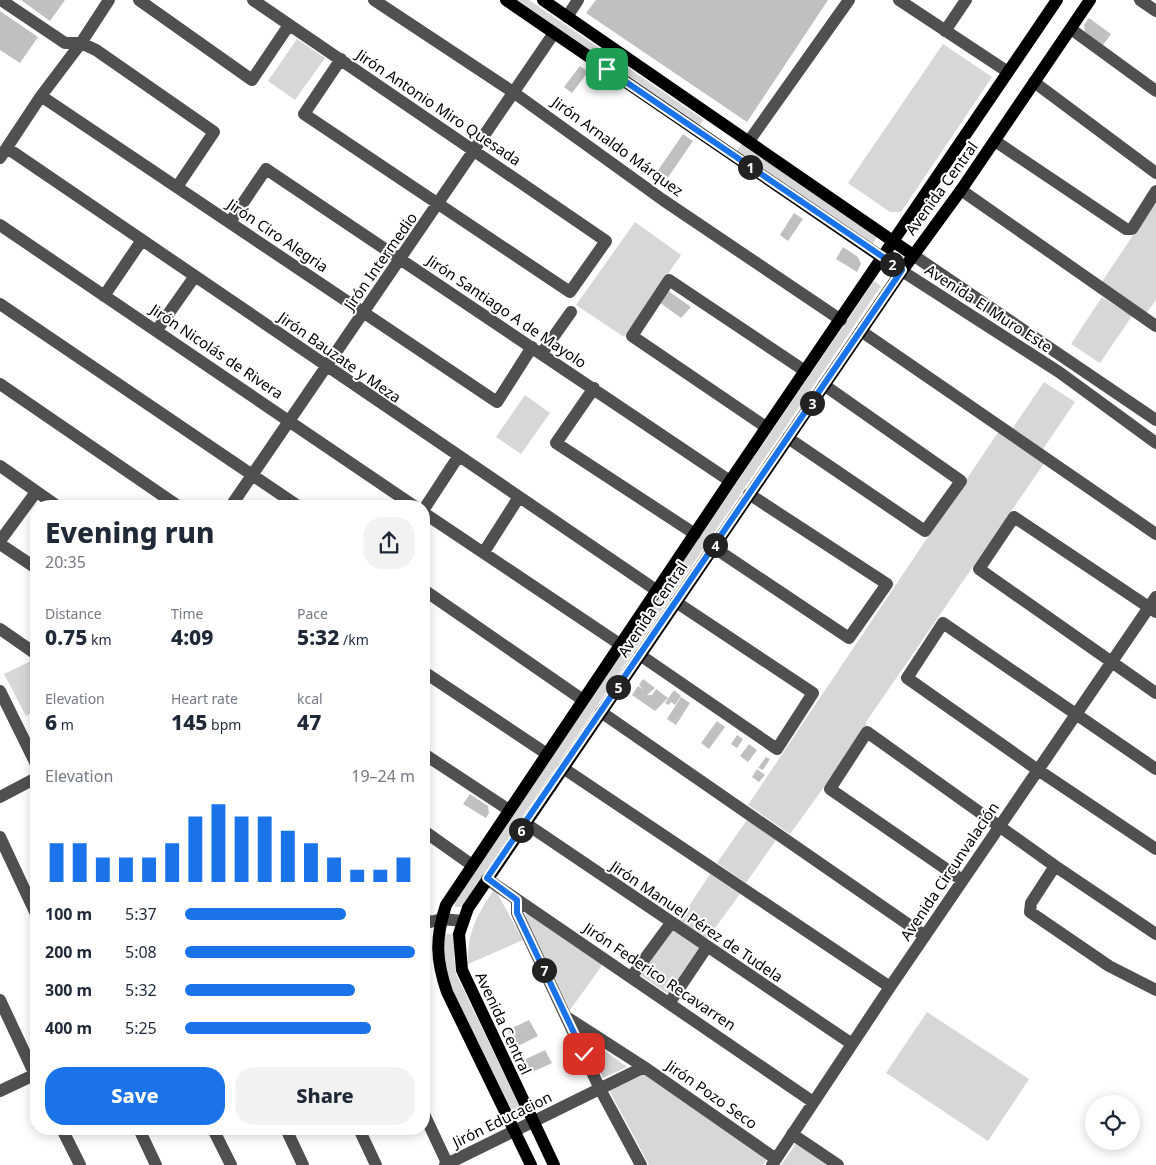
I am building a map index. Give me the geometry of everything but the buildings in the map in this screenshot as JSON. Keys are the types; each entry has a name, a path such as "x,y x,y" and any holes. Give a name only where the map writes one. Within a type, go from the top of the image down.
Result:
{"main road":[{"name":"Avenida El Muro Este","path":"506,0 902,270"},
{"name":"Avenida El Muro Este","path":"543,0 913,254"},
{"name":"Avenida Central","path":"531,1165 448,992 441,974 438,935 430,921 446,905 766,427 841,320 1057,0"},
{"name":"Avenida Central","path":"554,1165 462,970 459,949 463,921 468,908 902,270 961,190 1090,0"},
{"path":"714,142 726,126"}],"street":[{"path":"0,0 65,43 80,43 96,50 214,132 177,187"},
{"path":"3,153 109,0"},
{"path":"140,0 252,80 289,25"},
{"name":"Jirón Antonio Miro Quesada","path":"253,0 606,241 570,292 438,205"},
{"name":"Jirón Arnaldo Márquez","path":"374,0 514,92 663,200 841,320"},
{"path":"567,16 578,0"},
{"path":"749,141 849,0"},
{"path":"899,0 1008,72"},
{"path":"945,31 966,0"},
{"path":"1140,0 1156,12"},
{"path":"1071,28 1156,91"},
{"name":"Jirón Intermedio","path":"235,500 554,33"},
{"path":"341,59 304,114 438,205"},
{"path":"1034,82 1156,173"},
{"name":"Jirón Ciro Alegria","path":"41,96 497,402 537,350"},
{"path":"995,141 1126,229 1132,229 1156,191"},
{"name":"Jirón Bauzate y Meza","path":"3,153 142,240 326,368 656,590"},
{"name":"Jirón Santiago A de Mayolo","path":"230,222 266,169 730,481"},
{"path":"961,190 1156,326"},
{"name":"Jirón Nicolás de Rivera","path":"0,225 405,500"},
{"path":"104,296 142,240"},
{"name":"Avenida El Muro Este","path":"913,254 1156,420"},
{"name":"Avenida El Muro Este","path":"902,270 1066,378 1156,443"},
{"path":"157,330 195,276"},
{"path":"766,427 632,336 669,280 805,371"},
{"path":"0,304 289,500"},
{"path":"537,350 571,312"},
{"path":"861,331 1156,534"},
{"path":"1066,378 1076,364"},
{"path":"0,384 169,500"},
{"path":"788,438 925,531 961,481 824,385"},
{"path":"594,388 556,443 695,534"},
{"path":"430,501 458,457"},
{"path":"0,467 48,500"},
{"path":"30,500 36,492"},
{"path":"714,547 849,638 887,584 749,494"},
{"path":"484,552 519,498"},
{"path":"30,500 0,543 30,564"},
{"path":"430,515 621,645"},
{"path":"1154,605 1014,517 979,569 1156,693"},
{"path":"430,594 584,700"},
{"path":"640,655 778,749 813,693 676,602"},
{"name":"Avenida Circunvalación","path":"774,1162 998,826 1111,663 1154,605"},
{"path":"1156,769 943,623 906,678 1038,770 1156,848"},
{"path":"0,629 30,650"},
{"path":"430,676 547,754"},
{"path":"0,691 30,752"},
{"path":"601,712 925,936"},
{"path":"962,880 830,789 867,732 1055,866 1156,934"},
{"path":"430,758 509,810"},
{"path":"563,768 890,987"},
{"path":"0,796 30,781"},
{"name":"Jirón Manuel Pérez de Tudela","path":"525,823 852,1044"},
{"path":"430,835 472,865"},
{"path":"0,836 30,901"},
{"path":"1055,866 1031,903 1030,912 1109,966 1156,990"},
{"name":"Jirón Federico Recavarren","path":"487,878 813,1102"},
{"path":"517,900 517,913 600,1089 641,1165"},
{"path":"430,921 463,921"},
{"path":"632,976 671,923"},
{"path":"670,1002 707,947"},
{"path":"0,1000 30,1062"},
{"path":"567,1018 644,1067"},
{"name":"Jirón Pozo Seco","path":"600,1089 644,1067 774,1162"},
{"path":"0,1090 30,1078"},
{"name":"Jirón Educacion","path":"447,1165 600,1089"},
{"path":"430,1127 447,1165"},
{"path":"792,1134 838,1165"},
{"path":"65,1135 80,1165"},
{"path":"142,1135 156,1165"},
{"path":"216,1135 231,1165"},
{"path":"289,1135 303,1165"},
{"path":"362,1135 376,1165"}],"shaded area":[{"path":"515,0 529,0 704,120 699,126"},
{"path":"297,39 325,58 295,100 268,81"},
{"path":"943,44 992,77 901,212 890,212 848,183"},
{"path":"742,144 877,237 872,245 736,152"},
{"path":"1156,201 1156,300 1146,314 1101,283"},
{"path":"635,222 681,255 624,337 576,305"},
{"path":"874,281 881,286 474,888 464,907 455,907 455,902 583,708"},
{"path":"1102,297 1132,316 1100,363 1071,344"},
{"path":"1044,382 1075,402 1043,449 1012,429"},
{"path":"525,395 550,413 521,454 496,437"},
{"path":"999,431 1045,462 866,722 866,729 790,834 748,805"},
{"path":"30,661 30,714 26,716 4,674"},
{"path":"749,817 778,837 746,883 717,863"},
{"path":"710,874 740,894 706,940 678,923"},
{"path":"493,891 496,891 523,940 468,964 471,934 482,909"},
{"path":"527,912 603,964 570,1010 523,918"},
{"path":"672,929 703,949 671,996 640,975"},
{"path":"442,934 455,934 454,957 456,974 520,1107 510,1112 448,985"},
{"path":"927,1012 1029,1079 988,1141 886,1073"},
{"path":"583,1035 627,1067 603,1078"},
{"path":"643,1073 768,1157 763,1165 649,1165 608,1088"},
{"path":"796,1144 827,1165 781,1165"}],"route":[{"path":"584,1054 517,913 517,900 487,878 902,270 607,69"}]}
